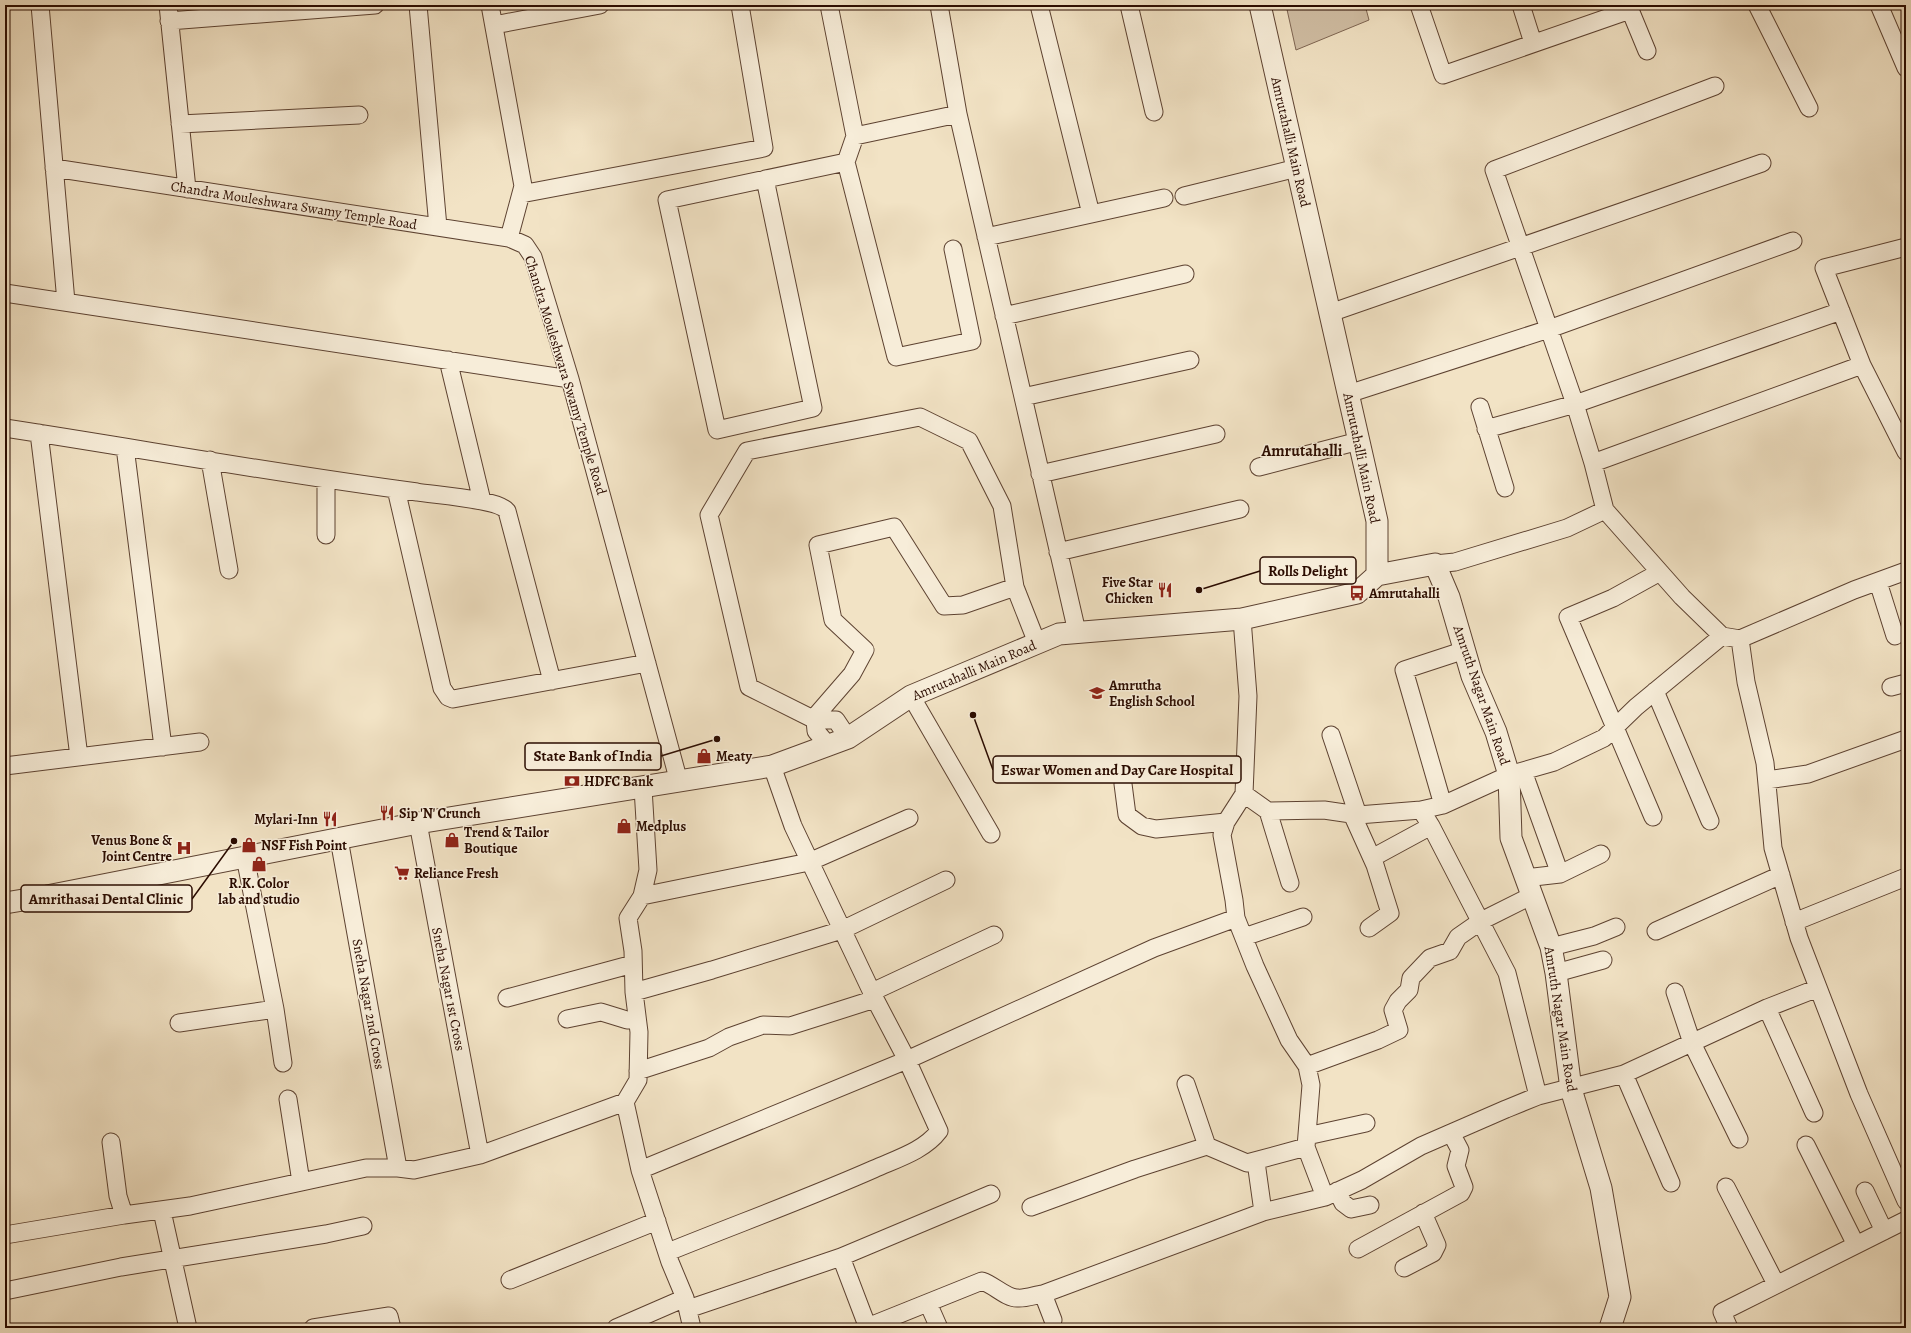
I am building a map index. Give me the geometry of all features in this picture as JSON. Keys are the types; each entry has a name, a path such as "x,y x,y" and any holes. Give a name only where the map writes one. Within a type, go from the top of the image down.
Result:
{"street":[{"path":"40,5 66,302"},
{"path":"187,189 169,13 375,5"},
{"path":"418,5 438,227"},
{"path":"490,5 523,186 509,238"},
{"path":"494,25 600,5"},
{"path":"521,194 764,148 740,5"},
{"path":"829,5 855,136 846,162 896,357 972,341 953,249"},
{"path":"939,5 958,114 1077,632"},
{"path":"1039,5 1091,214"},
{"path":"1129,5 1154,112"},
{"name":"Amrutahalli Main Road","path":"5,903 418,823 644,788 772,766 848,738 911,696 1059,634 1242,619 1357,594 1378,575 1377,521 1260,5"},
{"path":"1419,5 1443,75 1629,7 1646,51"},
{"path":"1521,5 1533,43"},
{"path":"1757,5 1809,108"},
{"path":"1879,5 1901,44 1906,68"},
{"path":"1715,86 1494,170 1576,404 1605,510 1682,597 1722,636 1740,639 1854,590 1906,571"},
{"path":"855,136 958,114"},
{"path":"180,124 359,115"},
{"path":"765,179 813,408 717,430 667,200 765,179 846,162"},
{"path":"1330,313 1762,163"},
{"name":"Chandra Mouleshwara Swamy Temple Road","path":"54,168 509,238 525,245 533,257 570,379 679,782"},
{"path":"1184,196 1297,168"},
{"path":"986,237 1164,198"},
{"path":"1348,394 1549,329 1793,241"},
{"path":"1906,247 1824,268 1862,365 1906,452"},
{"path":"1004,316 1185,274"},
{"path":"5,293 570,379"},
{"path":"1486,429 1576,404 1841,311"},
{"path":"448,360 482,501"},
{"path":"1023,397 1190,360"},
{"path":"1593,463 1862,365"},
{"path":"1480,407 1505,488"},
{"path":"848,738 836,720 814,720 749,687 709,515 747,451 920,417 968,441 1002,506 1015,587 1037,643"},
{"path":"5,428 482,501 502,506 507,511 552,680"},
{"path":"39,433 79,757"},
{"path":"1040,474 1216,434"},
{"path":"1259,467 1359,440"},
{"path":"125,447 163,747"},
{"path":"210,460 229,570"},
{"path":"326,478 326,535"},
{"path":"396,489 440,680 445,693 454,699 647,663"},
{"path":"1058,552 1240,510"},
{"path":"1378,575 1435,564 1456,562 1567,528 1605,510"},
{"path":"828,745 816,731 814,720 852,674 865,650 833,620 818,545 894,527 944,606 963,605 1015,587"},
{"name":"Amruth Nagar Main Road","path":"1435,564 1449,598 1472,676 1496,732 1516,773 1511,838 1551,947 1556,972 1571,1089 1601,1188 1620,1297 1610,1328"},
{"path":"1653,817 1568,617 1614,598 1660,572"},
{"path":"1878,582 1895,636"},
{"path":"1242,619 1248,696 1244,794 1226,822 1222,835 1236,918 1289,1040 1307,1066 1311,1085 1306,1142 1331,1194 1350,1209 1370,1205"},
{"path":"1244,794 1268,811 1324,810 1355,814 1421,810 1443,805 1516,773 1554,762 1604,738 1655,692 1722,636"},
{"path":"1740,639 1746,682 1765,763 1772,848 1794,922 1818,988 1859,1094 1906,1201"},
{"path":"1443,805 1404,670 1465,650"},
{"path":"1655,692 1710,821"},
{"path":"911,696 991,834"},
{"path":"1331,735 1355,814 1372,858 1390,913 1368,928"},
{"path":"1767,780 1808,774 1906,738"},
{"path":"5,766 200,742"},
{"path":"668,1252 848,1181 932,1141 939,1131 907,1060 809,862 793,826 772,766"},
{"path":"1516,773 1560,874"},
{"path":"1122,784 1127,815 1142,826 1156,829 1226,822"},
{"path":"644,788 648,870 642,896 628,918 633,951 634,992 639,1032 638,1080 626,1102 640,1170 670,1262 686,1304 692,1328"},
{"path":"1421,810 1431,826 1507,973 1538,1096"},
{"path":"1268,811 1290,883"},
{"path":"642,896 809,862 909,818"},
{"name":"Sneha Nagar 1st Cross","path":"418,823 480,1154"},
{"path":"1372,858 1431,826"},
{"name":"Sneha Nagar 2nd Cross","path":"339,839 398,1168"},
{"path":"1307,1066 1378,1040 1399,1030 1394,1010 1398,1001 1409,990 1411,978 1430,958 1450,951 1458,937 1529,886 1560,874 1601,854"},
{"path":"245,857 275,1009 283,1063"},
{"path":"1656,931 1781,875"},
{"path":"1794,922 1906,877"},
{"path":"634,992 842,930 946,880"},
{"path":"1244,937 1303,917"},
{"path":"640,1170 907,1060 1154,948 1236,918"},
{"path":"1551,947 1594,936 1616,926"},
{"path":"638,1071 709,1048 729,1037 763,1025 790,1026 874,995 994,935"},
{"path":"1556,972 1604,960"},
{"path":"507,998 633,964"},
{"path":"841,1257 867,1328 982,1281 993,1285 1004,1294 1017,1298 1043,1294 1263,1212 1331,1194 1362,1180 1421,1146 1538,1096 1571,1089 1624,1074 1767,1008 1818,988"},
{"path":"1675,992 1692,1043 1739,1139"},
{"path":"1767,1008 1814,1113"},
{"path":"179,1023 275,1009"},
{"path":"567,1019 601,1012 627,1020 637,1019"},
{"path":"1624,1074 1670,1183"},
{"path":"1186,1084 1207,1146"},
{"path":"288,1099 301,1182"},
{"path":"5,1235 124,1215 162,1211 366,1168 398,1168 414,1170 480,1154 626,1102"},
{"path":"1031,1207 1135,1169 1207,1146 1248,1163 1256,1162 1306,1142 1366,1123"},
{"path":"1358,1249 1461,1193 1464,1187 1456,1166 1460,1150 1452,1133"},
{"path":"111,1142 118,1196 124,1215"},
{"path":"1806,1145 1856,1245"},
{"path":"1256,1162 1263,1212"},
{"path":"1726,1188 1776,1284"},
{"path":"1865,1191 1884,1231"},
{"path":"616,1328 686,1304 841,1257 962,1204 991,1194"},
{"path":"162,1211 188,1328"},
{"path":"1404,1268 1433,1253 1437,1245 1423,1213"},
{"path":"1729,1328 1722,1312 1906,1220"},
{"path":"510,1280 657,1221"},
{"path":"5,1292 121,1267 326,1234 363,1226"},
{"path":"1043,1294 1053,1320"},
{"path":"928,1303 939,1328"},
{"path":"313,1328 389,1316 392,1328"}],"shaded area":[{"path":"1286,5 1365,5 1369,20 1296,50"}],"place":[{"name":"Five Star Chicken","path":"1165,590"},
{"name":"Rolls Delight","path":"1199,590"},
{"name":"Amrutahalli","path":"1357,593"},
{"name":"Amrutha English School","path":"1097,693"},
{"name":"Eswar Women and Day Care Hospital","path":"973,715"},
{"name":"State Bank of India","path":"717,739"},
{"name":"Meaty","path":"704,756"},
{"name":"HDFC Bank","path":"572,781"},
{"name":"Sip 'N' Crunch","path":"387,813"},
{"name":"Mylari-Inn","path":"330,819"},
{"name":"Medplus","path":"624,826"},
{"name":"Trend & Tailor Boutique","path":"452,840"},
{"name":"Amrithasai Dental Clinic","path":"234,841"},
{"name":"NSF Fish Point","path":"249,845"},
{"name":"Venus Bone & Joint Centre","path":"184,848"},
{"name":"R.K. Color lab and studio","path":"259,864"},
{"name":"Reliance Fresh","path":"402,873"}],"district":[{"name":"Amrutahalli","path":"1302,450"}]}
